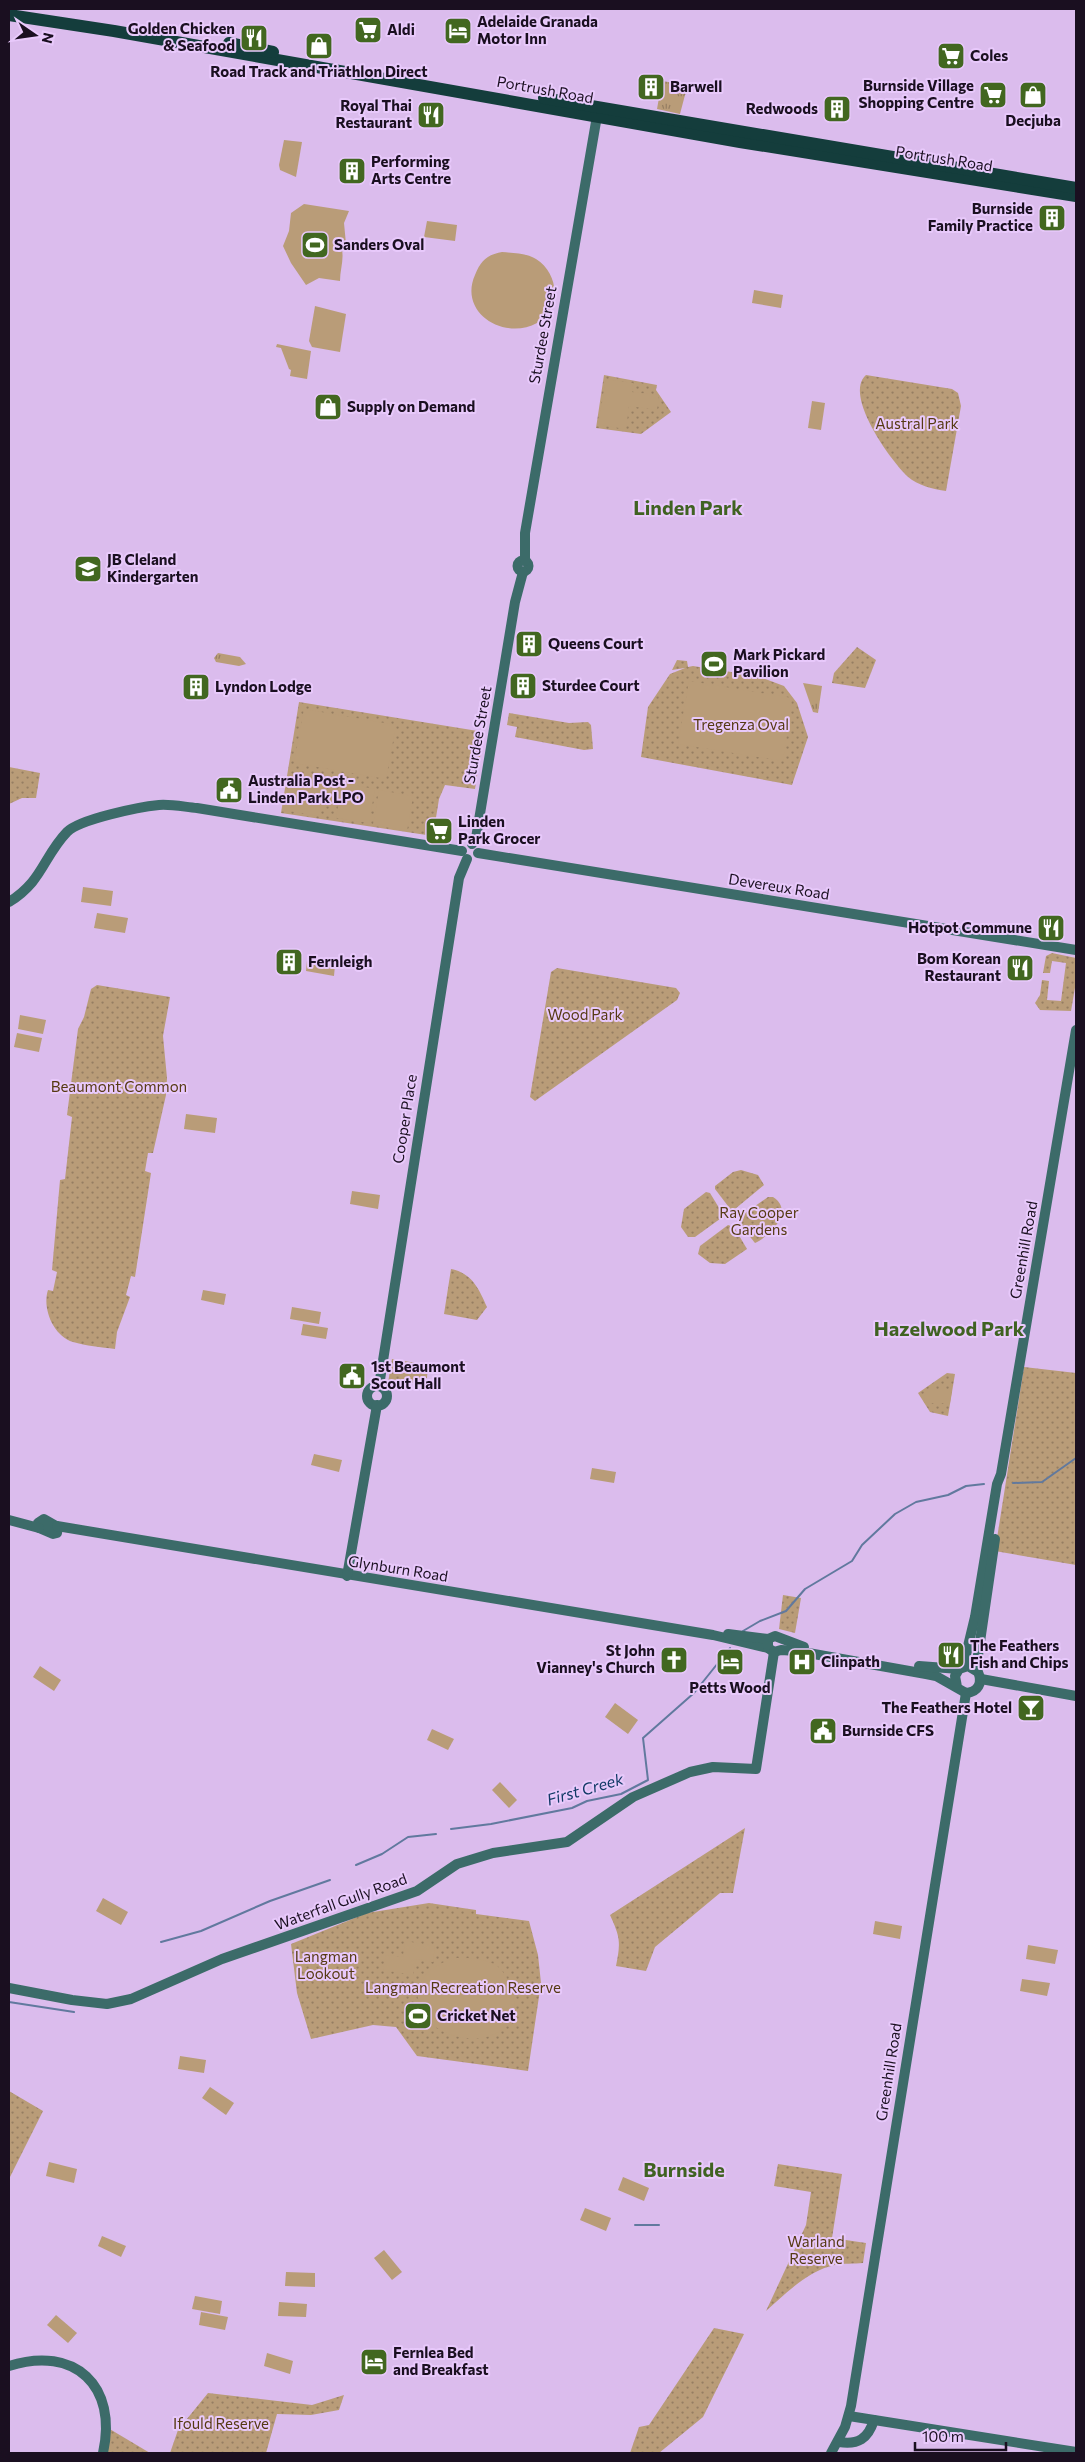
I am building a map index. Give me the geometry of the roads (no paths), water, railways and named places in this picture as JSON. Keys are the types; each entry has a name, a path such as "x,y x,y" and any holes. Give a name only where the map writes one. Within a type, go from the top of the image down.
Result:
{"highway":[{"name":"Portrush Road","path":"19,9 1076,188"},
{"name":"Portrush Road","path":"9,15 114,31 307,67 740,142 1076,196"},
{"path":"597,116 612,109"}],"street":[{"path":"570,102 590,108 597,116"},
{"name":"Sturdee Street","path":"475,849 515,602 523,572 518,568 518,564 525,561 525,533 597,116"},
{"path":"9,902 22,894 36,880 57,846 73,828 90,820 159,805 206,810 474,858 475,849"},
{"name":"Devereux Road","path":"475,849 1076,950"},
{"name":"Cooper Place","path":"347,1576 377,1405 371,1402 368,1395 371,1388 379,1386 457,888 464,855"},
{"name":"Greenhill Road","path":"961,1668 975,1616 997,1484 1002,1474 1076,1030"},
{"name":"Greenhill Road","path":"976,1669 1004,1483 1002,1474"},
{"name":"Glynburn Road","path":"9,1520 40,1524 45,1519 57,1530 79,1531 713,1636 724,1633 775,1646 926,1674 957,1687"},
{"name":"Glynburn Road","path":"775,1646 800,1647 935,1669 961,1668"},
{"name":"Waterfall Gully Road","path":"9,1988 72,2000 108,2004 130,1999 222,1959 417,1891 457,1864 493,1853 567,1842 632,1798 690,1772 713,1767 756,1769 775,1646"},
{"path":"961,1668 976,1669 981,1679 975,1690 966,1693 957,1687 954,1680 961,1668"},
{"path":"981,1679 1076,1696"},
{"name":"Greenhill Road","path":"831,2453 839,2442 848,2416 966,1693"},
{"path":"9,2366 33,2361 62,2362 80,2371 88,2378 98,2390 107,2416 103,2453"},
{"path":"848,2416 1076,2452"},
{"path":"839,2442 855,2443 862,2440 868,2434 874,2420"}],"waterway":[{"name":"First Creek","path":"1013,1483 1042,1482 1076,1458"},
{"name":"First Creek","path":"743,1631 760,1621 786,1611 805,1589 852,1561 862,1545 895,1514 916,1502 948,1495 966,1486 984,1484"},
{"name":"First Creek","path":"451,1829 491,1824 572,1808 587,1801 621,1794 648,1780 643,1738 694,1693 730,1648"},
{"name":"First Creek","path":"356,1865 382,1854 408,1837 436,1834"},
{"name":"First Creek","path":"161,1942 201,1931 270,1901 330,1880"},
{"name":"First Creek","path":"9,2002 74,2012"},
{"path":"635,2225 659,2225"}],"place":[{"name":"Aldi","path":"368,30"},
{"name":"Adelaide Granada Motor Inn","path":"458,31"},
{"name":"Golden Chicken & Seafood","path":"254,38"},
{"name":"Road Track and Triathlon Direct","path":"319,46"},
{"name":"Coles","path":"951,56"},
{"name":"Barwell","path":"651,87"},
{"name":"Burnside Village Shopping Centre","path":"993,95"},
{"name":"Decjuba","path":"1033,95"},
{"name":"Redwoods","path":"837,109"},
{"name":"Royal Thai Restaurant","path":"431,115"},
{"name":"Performing Arts Centre","path":"352,171"},
{"name":"Burnside Family Practice","path":"1052,218"},
{"name":"Sanders Oval","path":"315,245"},
{"name":"Supply on Demand","path":"328,407"},
{"name":"JB Cleland Kindergarten","path":"88,569"},
{"name":"Queens Court","path":"529,644"},
{"name":"Mark Pickard Pavilion","path":"714,664"},
{"name":"Sturdee Court","path":"523,686"},
{"name":"Lyndon Lodge","path":"196,687"},
{"name":"Australia Post - Linden Park LPO","path":"229,790"},
{"name":"Linden Park Grocer","path":"439,831"},
{"name":"Hotpot Commune","path":"1051,928"},
{"name":"Fernleigh","path":"289,962"},
{"name":"Bom Korean Restaurant","path":"1020,968"},
{"name":"1st Beaumont Scout Hall","path":"352,1376"},
{"name":"The Feathers Fish and Chips","path":"951,1655"},
{"name":"St John Vianney's Church","path":"674,1660"},
{"name":"Petts Wood","path":"730,1662"},
{"name":"Clinpath","path":"802,1662"},
{"name":"The Feathers Hotel","path":"1031,1708"},
{"name":"Burnside CFS","path":"823,1731"},
{"name":"Cricket Net","path":"418,2016"},
{"name":"Fernlea Bed and Breakfast","path":"374,2362"}],"district":[{"name":"Linden Park","path":"688,508"},
{"name":"Hazelwood Park","path":"949,1329"},
{"name":"Burnside","path":"684,2170"}],"park label":[{"name":"Austral Park","path":"917,424"},
{"name":"Tregenza Oval","path":"741,725"},
{"name":"Wood Park","path":"585,1015"},
{"name":"Beaumont Common","path":"119,1087"},
{"name":"Ray Cooper Gardens","path":"759,1222"},
{"name":"Langman Lookout","path":"326,1966"},
{"name":"Langman Recreation Reserve","path":"463,1988"},
{"name":"Warland Reserve","path":"816,2250"},
{"name":"Ifould Reserve","path":"221,2424"}]}
